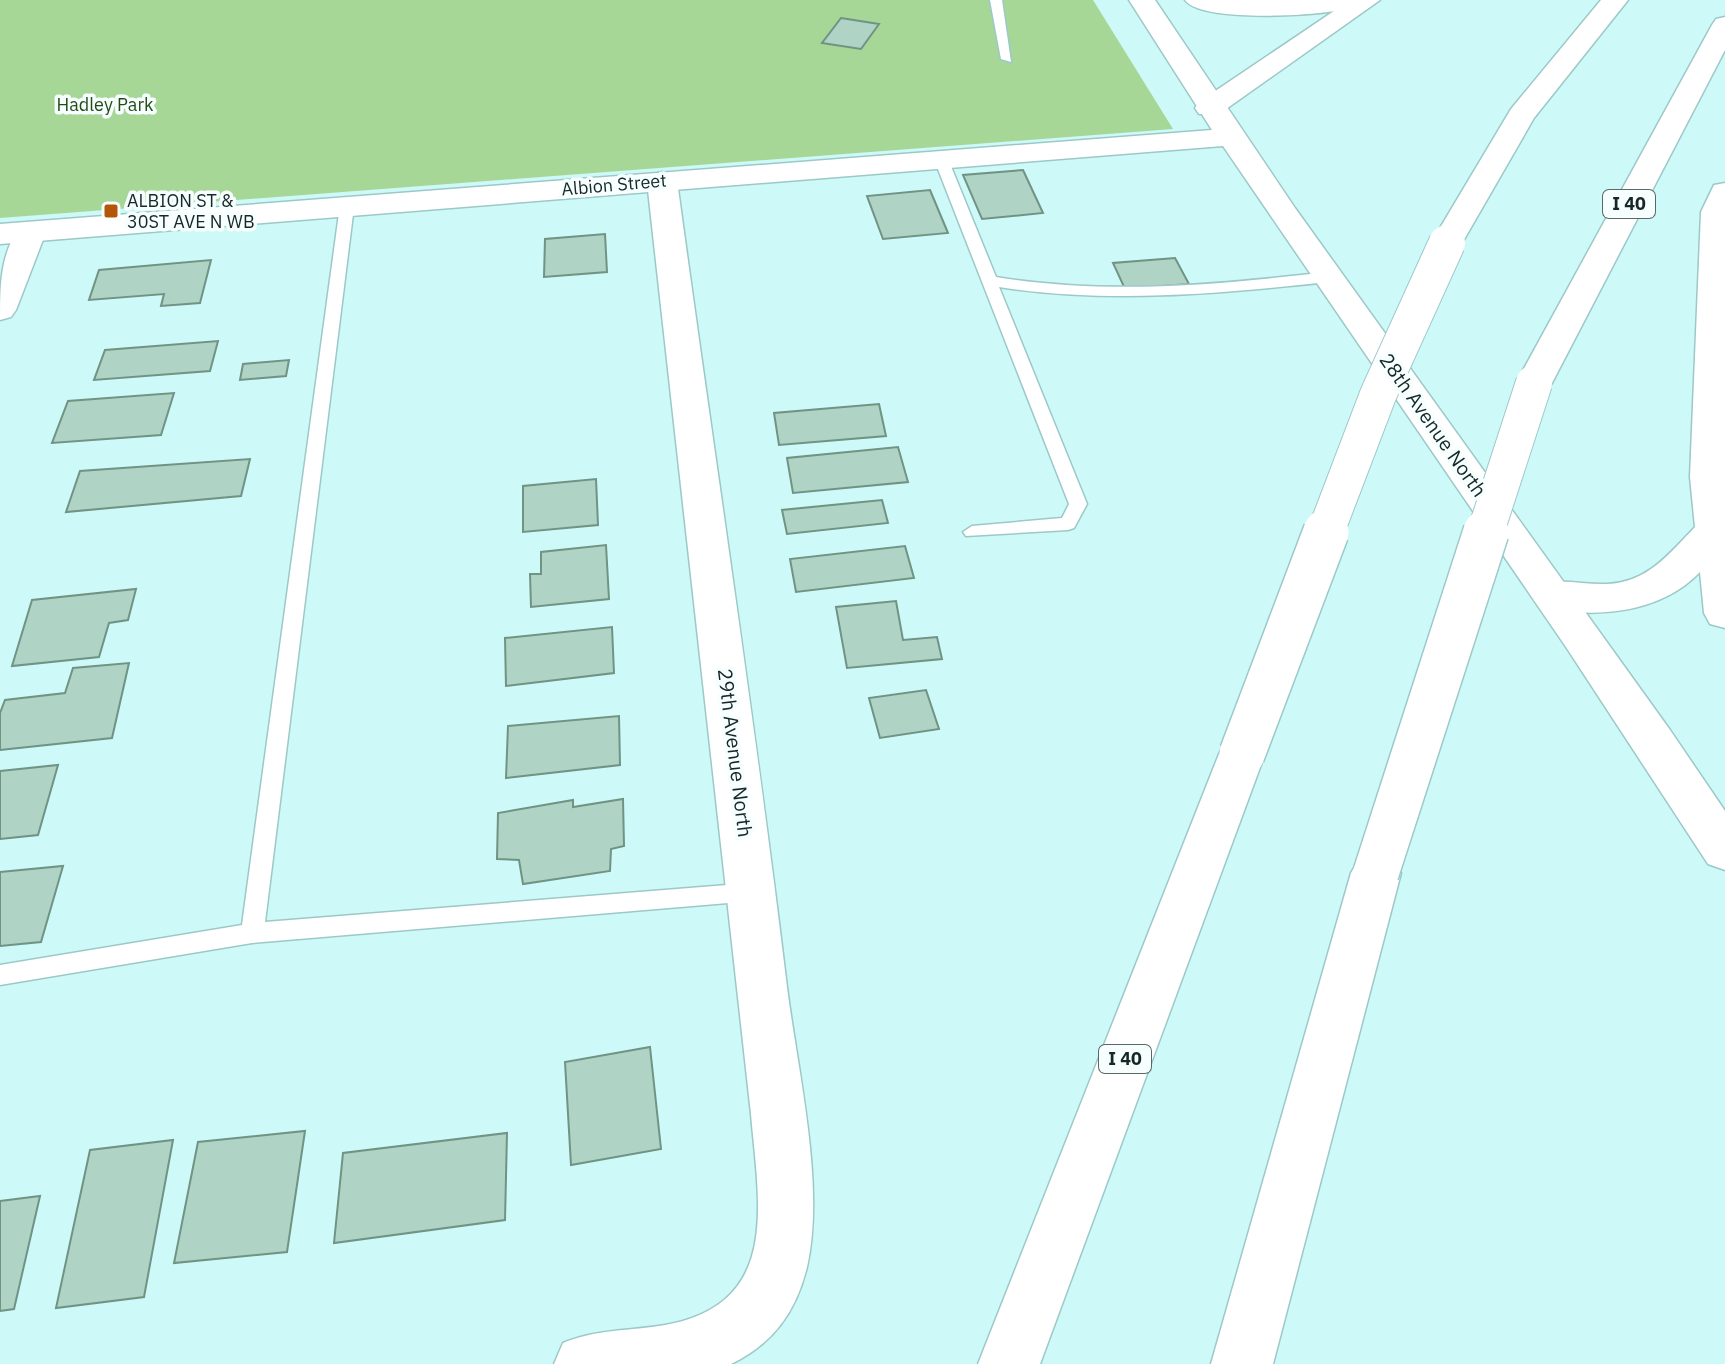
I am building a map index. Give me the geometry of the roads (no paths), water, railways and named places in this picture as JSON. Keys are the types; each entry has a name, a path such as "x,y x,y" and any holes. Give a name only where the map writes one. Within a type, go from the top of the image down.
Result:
{"main road":[{"name":"28th Avenue North","path":"1142,0 1219,123 1646,726 1725,850"},
{"path":"1198,0 1258,10 1310,10 1348,0"},
{"path":"1219,123 1367,0"},
{"name":"I 40","path":"1009,1364 1378,395 1447,243 1521,115 1615,0"},
{"name":"I 40","path":"1242,1364 1376,873 1534,383 1725,25"},
{"name":"Albion Street","path":"16,233 941,159 1219,123"},
{"path":"1725,192 1717,212 1709,477 1725,613"},
{"path":"1553,595 1611,599 1666,582 1716,530"}],"street":[{"name":"29th Avenue North","path":"584,1364 691,1349 722,1339 752,1319 770,1294 778,1267 785,1212 752,892 662,181"},
{"path":"0,310 16,233"}],"lane":[{"path":"996,0 1007,59"},
{"path":"941,159 1078,504 1068,524 972,532"},
{"path":"252,933 347,206"},
{"path":"990,281 1045,292 1152,296 1328,277"},
{"path":"0,975 252,933 752,892"}],"place":[{"name":"ALBION ST & 30ST AVE N WB","path":"111,211"}],"park label":[{"name":"Hadley Park","path":"105,105"}]}
